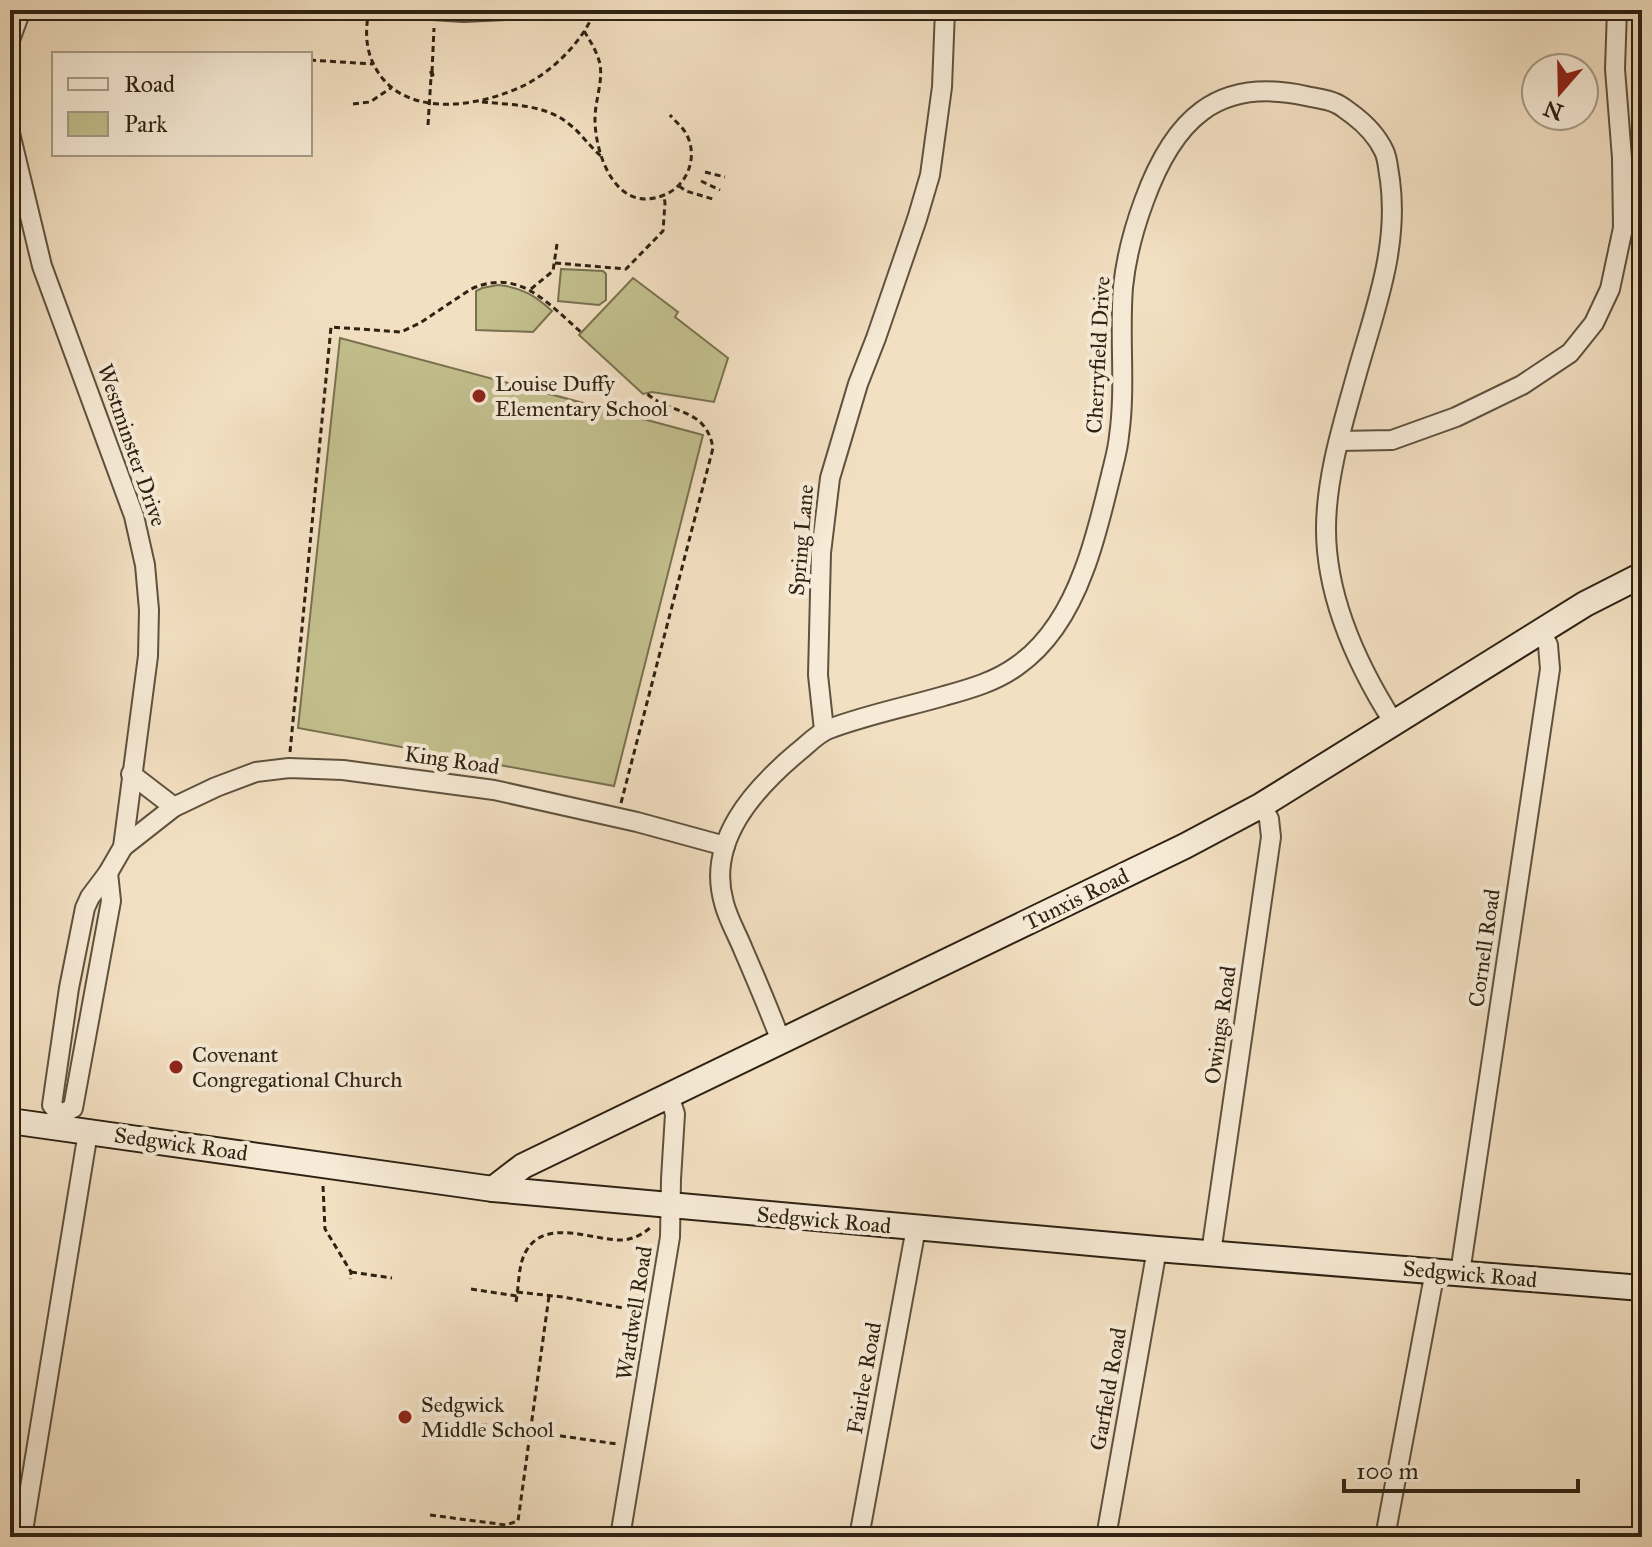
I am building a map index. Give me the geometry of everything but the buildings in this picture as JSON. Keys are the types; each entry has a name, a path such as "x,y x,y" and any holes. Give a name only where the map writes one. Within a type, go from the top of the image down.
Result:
{"main road":[{"name":"Tunxis Road","path":"493,1189 523,1166 1172,853 1262,805 1585,604 1642,575"},
{"name":"Sedgwick Road","path":"10,1121 59,1121 88,1132 493,1189 1157,1249 1642,1288"}],"street":[{"path":"10,40 21,10"},
{"path":"434,10 506,10"},
{"name":"Spring Lane","path":"824,730 818,675 819,599 830,478 858,384 892,293 930,175 942,87 945,10"},
{"path":"1339,441 1392,440 1469,410 1522,385 1570,353 1594,323 1610,289 1623,228 1622,158 1615,69 1617,10"},
{"name":"Cherryfield Drive","path":"824,730 982,685 1016,667 1045,642 1069,606 1085,568 1103,509 1119,438 1123,289 1138,216 1152,179 1170,144 1190,119 1218,100 1254,91 1299,94 1335,102 1364,123 1386,153 1393,205 1389,252 1380,299 1339,441 1326,530 1332,582 1344,626 1394,723"},
{"name":"Westminster Drive","path":"10,133 42,266 134,516 145,565 149,610 148,656 123,847 108,873 111,901 73,1108 59,1121"},
{"name":"Cornell Road","path":"1460,1273 1550,669 1548,645 1541,631"},
{"path":"781,1041 723,901 721,869 731,829 746,805 772,775 824,730"},
{"name":"King Road","path":"123,847 174,807 216,787 256,772 289,768 343,770 494,790 637,822 725,846"},
{"path":"131,774 174,807"},
{"name":"Owings Road","path":"1211,1253 1271,837 1269,819 1262,805"},
{"name":"Wardwell Road","path":"620,1537 670,1237 675,1114 669,1095"},
{"path":"22,1537 88,1132"},
{"name":"Fairlee Road","path":"859,1537 916,1228"},
{"name":"Garfield Road","path":"1106,1537 1157,1249"},
{"path":"1385,1537 1435,1271"}],"path":[{"path":"369,10 365,40 373,64 398,94 429,104 478,101 525,85 567,53 595,10"},
{"path":"428,125 434,10"},
{"path":"584,31 600,65 595,117 602,158 611,178 625,192 643,199 664,196 686,178 691,149 683,129 670,115"},
{"path":"312,60 373,64"},
{"path":"353,104 370,102 391,88"},
{"path":"478,101 533,108 556,115 572,126 602,158"},
{"path":"705,172 725,177"},
{"path":"701,181 720,190"},
{"path":"679,186 716,200"},
{"path":"555,263 629,267 663,231 664,196"},
{"path":"531,289 552,274 557,244"},
{"path":"289,759 331,327 401,332 480,285 510,283 531,289 582,333"},
{"path":"621,803 713,448 706,428 696,417 654,400 646,393"},
{"path":"323,1186 325,1229 351,1272 350,1279"},
{"path":"516,1302 525,1253 540,1237 553,1233 624,1240 651,1227"},
{"path":"351,1272 392,1278"},
{"path":"471,1289 549,1296 640,1311"},
{"path":"430,1515 506,1525 518,1521 549,1296"},
{"path":"471,1423 617,1444"}],"green space":[{"path":"561,269 603,271 606,274 606,300 599,305 558,301"},
{"path":"633,278 678,312 675,317 728,358 714,402 652,392 643,394 579,335"},
{"path":"498,285 528,293 552,311 533,332 476,330 476,291"},
{"path":"340,338 703,435 614,786 298,728"}],"place":[{"name":"Louise Duffy Elementary School","path":"479,396"},
{"name":"Covenant Congregational Church","path":"176,1067"},
{"name":"Sedgwick Middle School","path":"405,1417"}]}
